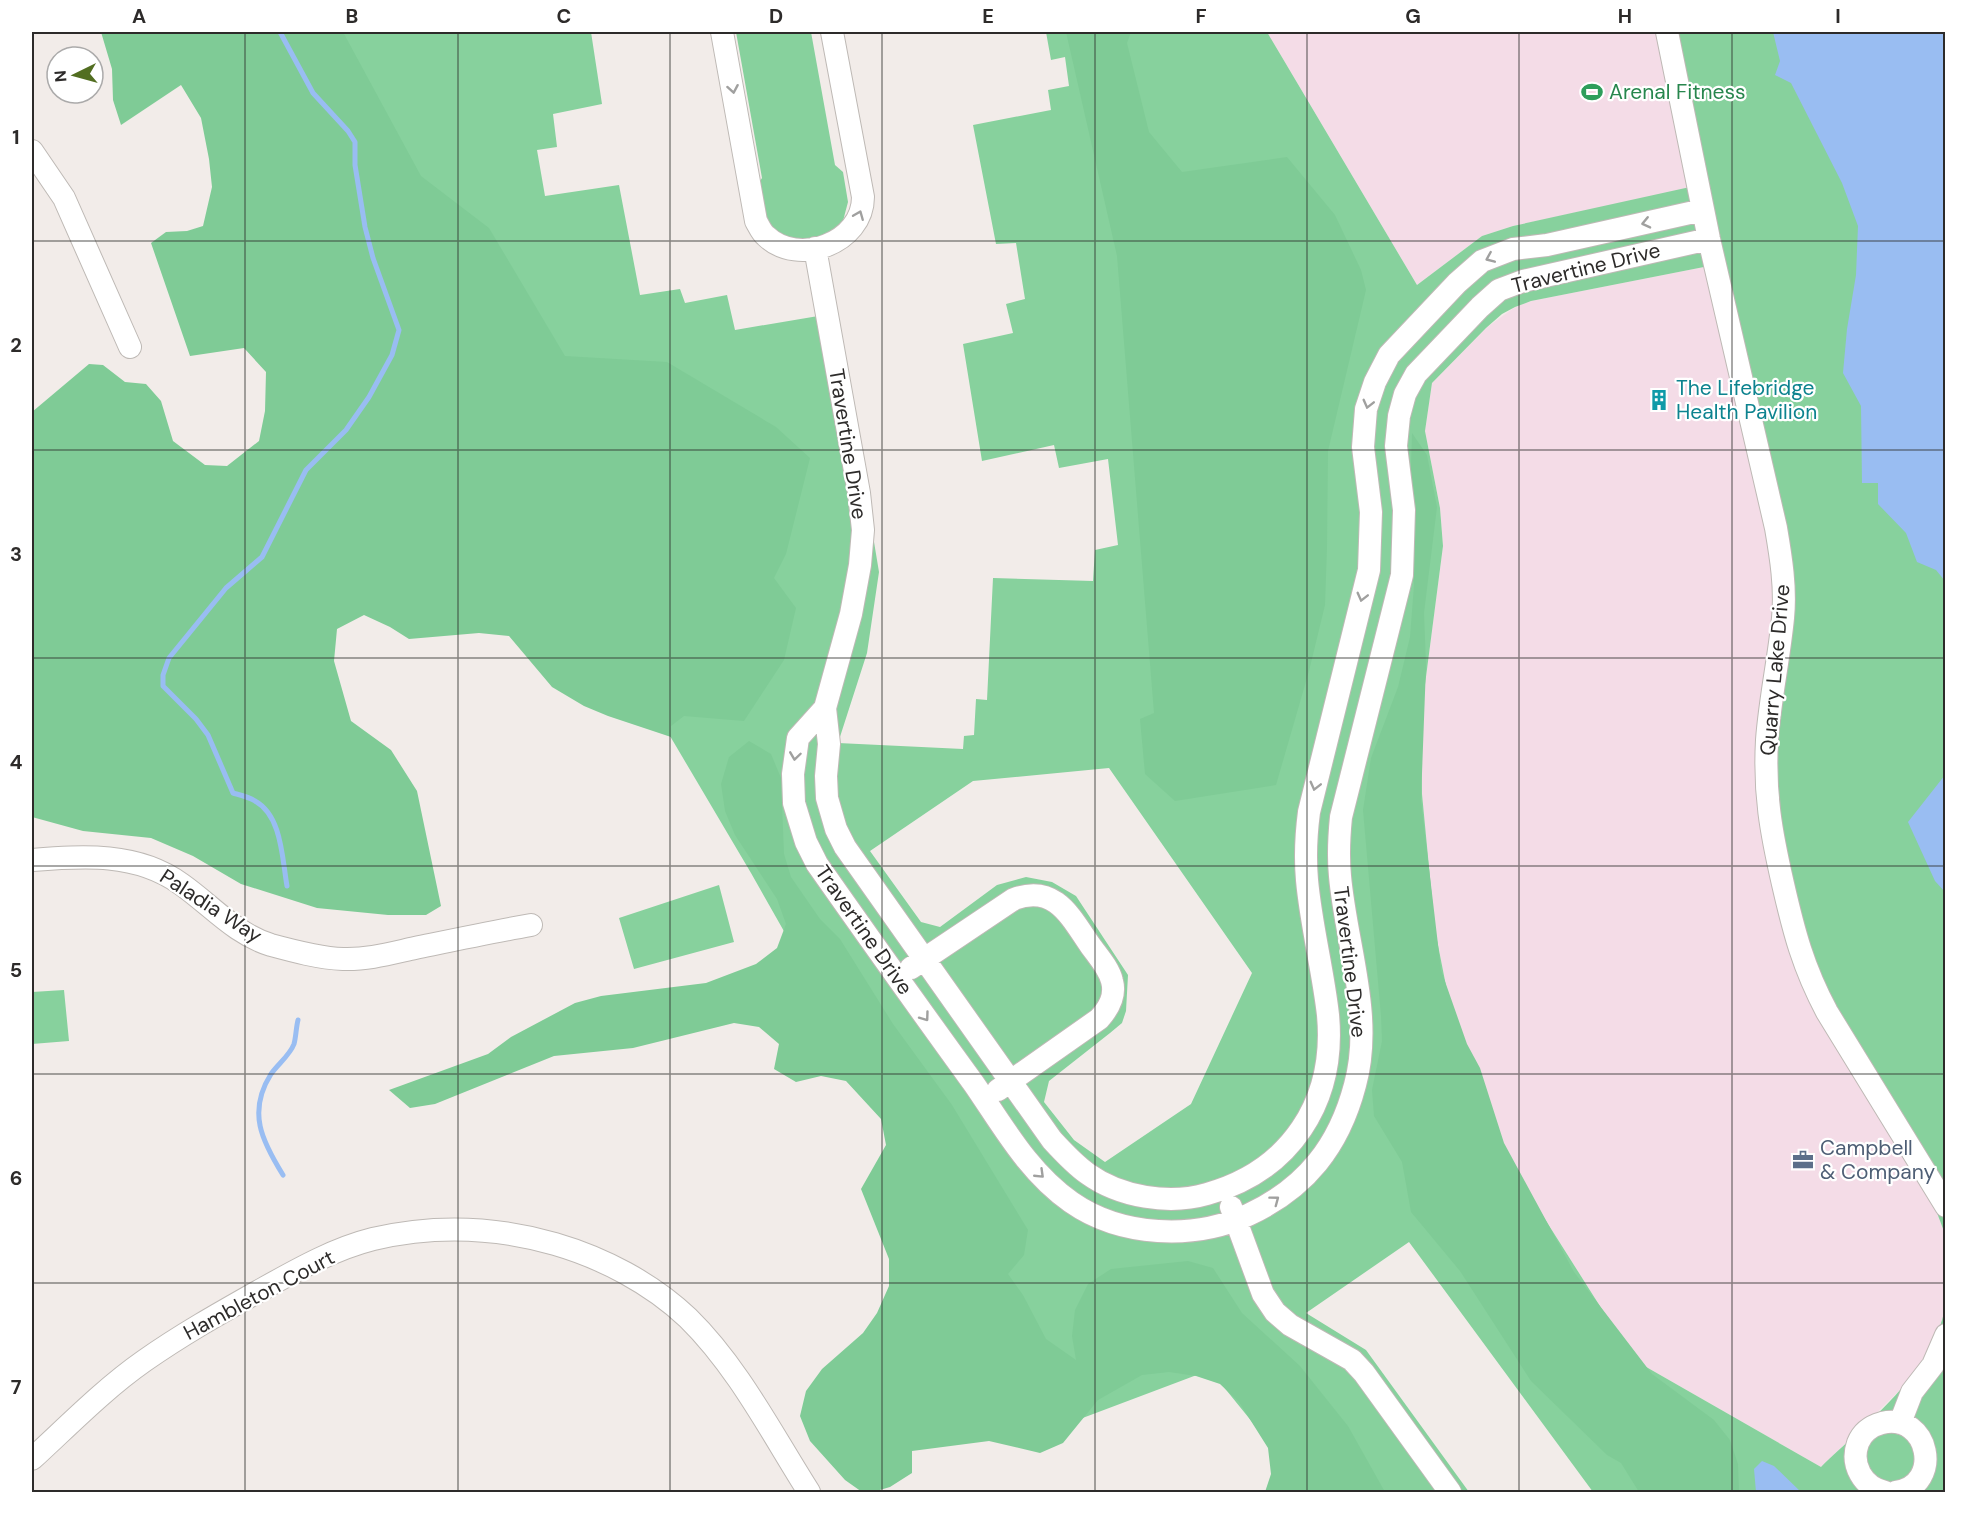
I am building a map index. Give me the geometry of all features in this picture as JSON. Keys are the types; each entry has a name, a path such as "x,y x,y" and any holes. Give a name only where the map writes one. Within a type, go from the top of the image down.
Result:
{"street":[{"path":"722,32 756,221 764,236 778,245 795,249 815,248 835,242 849,233 863,209 863,197 832,32"},
{"name":"Quarry Lake Drive","path":"1667,32 1709,239 1783,567 1783,616 1767,737 1766,783 1770,825 1793,927 1812,984 1827,1012 1946,1206"},
{"path":"32,151 64,198 130,347"},
{"name":"Travertine Drive","path":"815,248 859,494 862,530 860,565 851,614 825,708 829,744 826,798 836,830 845,847 1052,1140 1090,1175 1112,1186 1136,1195 1157,1198 1198,1197 1225,1189 1249,1178 1293,1141 1306,1125 1324,1076 1328,1051 1328,1016 1307,880 1305,845 1309,812 1369,570 1371,512 1363,447 1366,409 1375,382 1389,355 1457,283 1482,261 1513,249 1547,245 1703,210"},
{"name":"Travertine Drive","path":"825,708 798,738 793,774 794,803 800,825 817,864 1026,1161 1072,1203 1128,1227 1155,1231 1203,1230 1236,1220 1266,1206 1296,1184 1318,1163 1334,1142 1346,1115 1356,1083 1361,1053 1361,1014 1340,877 1338,846 1341,818 1402,575 1404,510 1396,446 1399,416 1405,394 1416,374 1480,306 1500,290 1522,281 1709,239"},
{"path":"1457,283 1480,306"},
{"name":"Paladia Way","path":"32,860 81,856 141,863 165,873 182,884 244,934 270,945 327,957 345,959 374,956 531,925"},
{"path":"897,978 1014,899 1026,895 1039,895 1065,908 1106,967 1112,981 1113,996 1108,1009 1100,1019 984,1099"},
{"path":"1225,1189 1263,1294 1275,1312 1290,1325 1334,1349 1358,1366 1450,1492"},
{"name":"Hambleton Court","path":"32,1459 142,1362 220,1313 292,1272 371,1240 404,1233 486,1230 532,1238 575,1250 615,1268 661,1294 713,1346 739,1382 809,1492"},
{"path":"1900,1423 1912,1392 1933,1365 1946,1335"},
{"path":"1884,1492 1872,1488 1858,1472 1856,1449 1860,1439 1867,1431 1888,1422 1900,1423 1911,1428 1920,1437 1925,1447 1926,1459 1920,1487 1896,1492"}],"shaded area":[{"path":"1267,32 1657,32 1691,188 1513,226 1482,236 1417,285"},
{"path":"1709,266 1931,1197 1945,1234 1943,1322 1927,1358 1900,1390 1821,1467 1634,1360 1488,1129 1452,1016 1435,930 1428,870 1422,794 1421,738 1423,700 1443,546 1440,508 1425,431 1432,383 1486,328 1515,307 1531,301"}],"green space":[{"path":"101,32 343,32 421,176 489,228 565,356 667,362 776,427 810,458 786,554 774,578 796,608 784,660 744,721 684,716 671,726 671,737 584,706 552,687 509,636 479,633 409,639 364,615 337,629 334,661 351,721 391,750 417,791 441,906 426,915 388,915 317,908 241,884 193,856 151,838 83,831 32,817 32,412 89,364 103,365 125,382 146,384 161,401 173,441 205,465 227,466 259,441 265,411 266,372 244,348 190,356 151,243 166,232 187,231 203,226 212,187 201,118 181,85 121,125 113,100 112,69"},
{"path":"184,32 591,32 602,104 553,114 557,147 537,150 545,196 619,185 640,295 680,289 685,303 727,295 735,330 836,313 879,572 867,653 838,743 963,749 964,736 974,735 976,699 987,700 993,578 1093,581 1095,550 1118,545 1108,459 1059,468 1054,445 982,461 963,344 1013,333 1006,304 1025,299 1016,243 996,244 973,125 1051,110 1048,90 1069,86 1065,57 1051,60 1046,32 1267,32 1417,285 1482,236 1513,226 1690,187 1657,32 1945,32 1945,1234 1931,1197 1817,1016 1792,960 1784,930 1761,827 1775,614 1775,568 1709,266 1531,301 1515,307 1502,314 1486,328 1432,383 1425,431 1440,508 1443,546 1423,700 1421,738 1422,794 1435,930 1452,1016 1488,1129 1634,1360 1821,1467 1877,1414 1912,1375 1927,1354 1938,1332 1945,1308 1945,1492 1593,1492 1409,1242 1306,1313 1366,1350 1469,1492 1309,1492 1210,1370 1064,1425 751,873 657,714","holes":["1109,768 1252,973 1191,1104 1105,1162 1074,1140 1044,1102 1049,1081 1122,1023 1126,1011 1128,975 1076,896 1052,882 1026,877 997,885 940,927 921,922 870,851 973,781"]},
{"path":"736,32 811,32 835,165 843,172 848,202 843,221 832,233 799,241 772,233 756,187 762,178"},
{"path":"1066,32 1131,32 1127,43 1149,132 1182,172 1287,157 1335,215 1361,270 1366,290 1328,451 1325,605 1309,671 1276,785 1175,801 1145,774 1140,719 1154,713 1117,256"},
{"path":"1412,433 1427,455 1437,507 1424,613 1426,666 1421,800 1441,970 1467,1044 1480,1068 1504,1143 1574,1272 1652,1374 1714,1420 1730,1440 1738,1464 1739,1492 1639,1492 1621,1463 1607,1455 1531,1381 1460,1271 1411,1212 1402,1162 1374,1116 1372,1090 1382,1041 1363,810 1371,758 1398,687 1410,637 1414,585 1409,532"},
{"path":"749,741 771,754 781,778 784,854 791,877 820,919 840,939 893,1024 952,1105 1028,1230 1024,1255 1008,1274 1023,1295 1046,1339 1076,1360 1072,1336 1075,1310 1088,1284 1111,1269 1188,1261 1213,1268 1242,1313 1300,1366 1348,1426 1385,1492 1265,1492 1271,1474 1268,1448 1239,1402 1220,1384 1196,1376 1169,1372 1142,1375 1098,1400 1063,1443 1040,1453 989,1441 912,1451 912,1473 890,1487 873,1492 862,1492 845,1480 810,1441 800,1416 806,1391 822,1369 863,1333 877,1313 889,1286 889,1259 861,1189 886,1145 881,1119 846,1081 821,1076 796,1082 774,1069 779,1044 759,1027 734,1023 633,1048 554,1056 435,1104 410,1108 389,1090 488,1054 511,1037 575,1003 601,996 706,983 756,964 777,948 786,924 777,899 735,835 725,811 721,784 729,757"},
{"path":"719,885 734,942 634,969 619,918"},
{"path":"64,990 69,1041 32,1044 32,992"}],"water":[{"path":"1773,32 1945,32 1945,581 1936,570 1917,562 1906,533 1878,504 1878,483 1862,483 1861,406 1843,373 1847,329 1856,275 1858,226 1842,183 1791,83 1775,75 1780,61"},
{"path":"1945,775 1945,892 1935,881 1908,822"},
{"path":"1762,1461 1774,1466 1801,1492 1756,1492 1754,1469"}],"waterway":[{"path":"280,32 313,93 348,131 355,142 355,165 365,227 373,258 399,330 392,355 369,397 346,430 306,470 262,557 226,588 169,658 163,675 163,686 196,719 208,735 233,793 255,801 271,817 282,851 287,886"},
{"path":"283,1175 269,1150 260,1126 260,1101 271,1074 292,1048 298,1020"}],"place":[{"name":"Arenal Fitness","path":"1592,92"},
{"name":"The Lifebridge Health Pavilion","path":"1659,400"},
{"name":"Campbell & Company","path":"1803,1160"}]}
